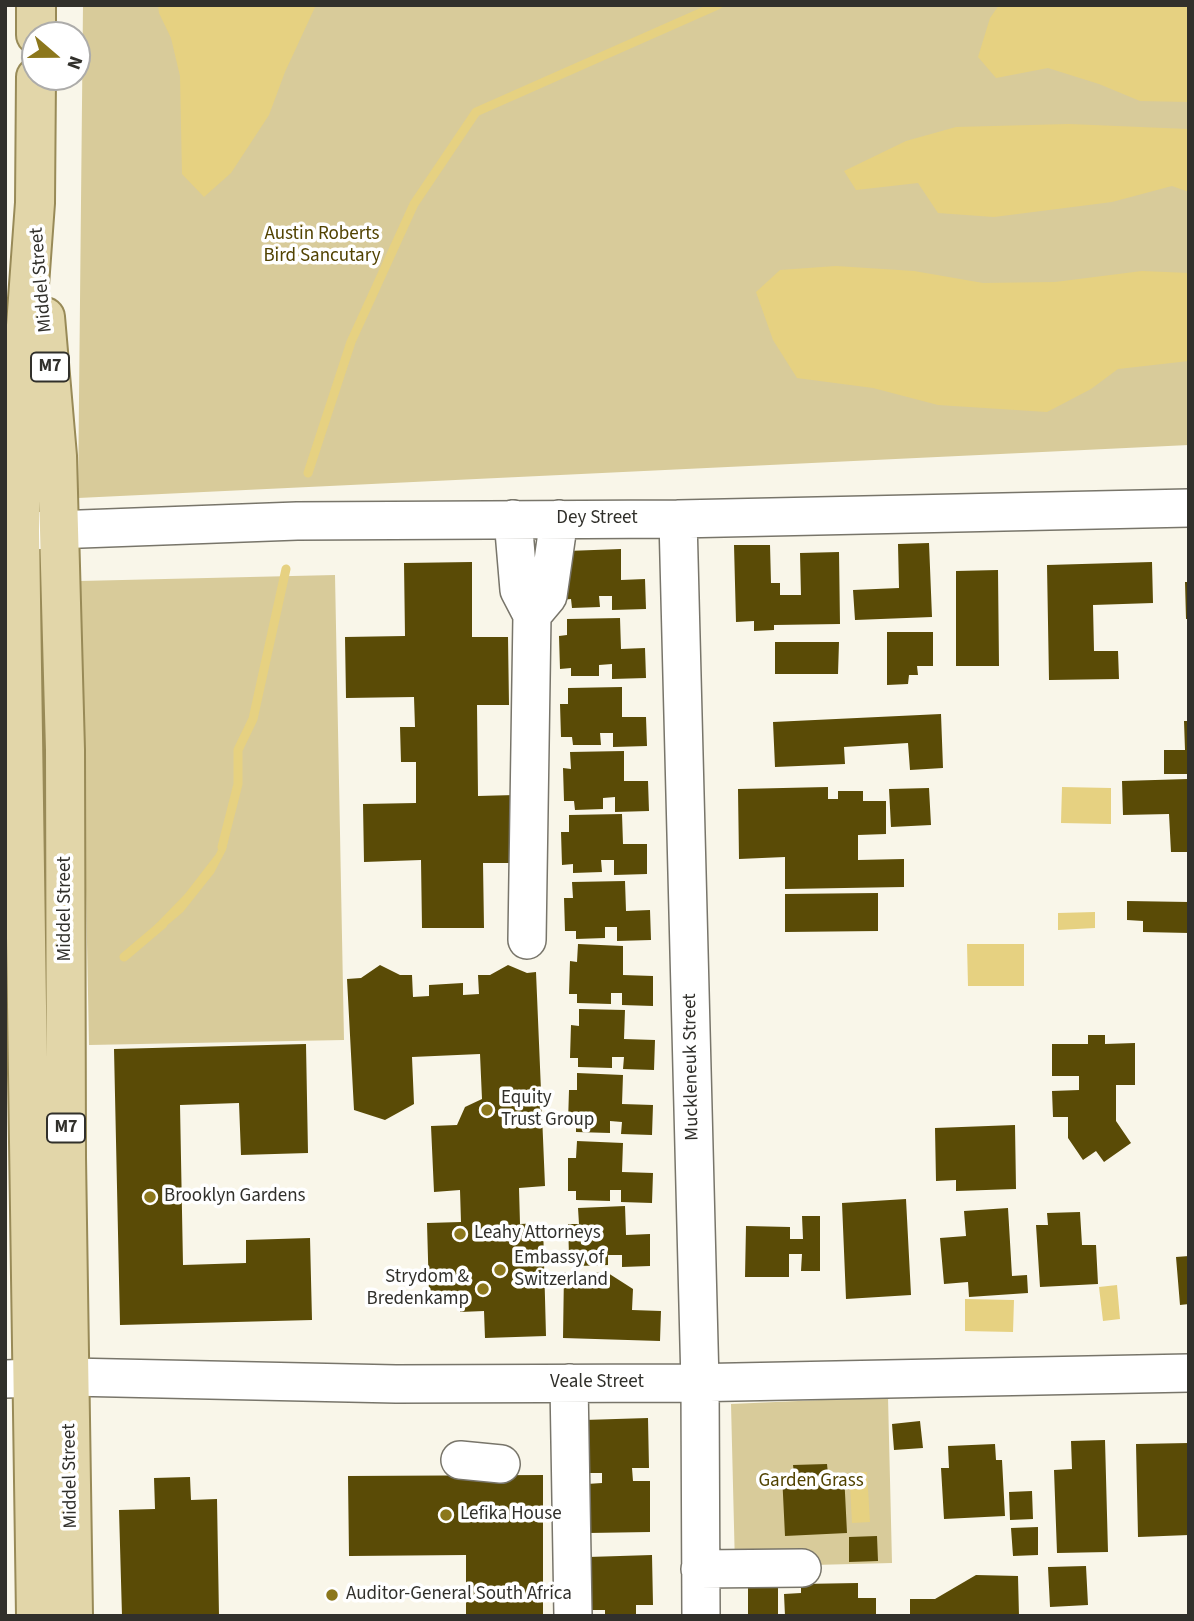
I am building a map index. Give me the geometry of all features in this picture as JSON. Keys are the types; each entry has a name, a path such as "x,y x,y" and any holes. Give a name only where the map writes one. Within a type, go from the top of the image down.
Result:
{"main road":[{"name":"Middel Street","path":"36,91 35,203 13,531 19,1379 36,1616"},
{"name":"Middel Street","path":"35,203 55,424 65,750 66,1157 73,1616"}],"street":[{"name":"Dey Street","path":"13,531 297,521 678,519 1189,508"},
{"path":"513,519 519,590 532,615 527,940"},
{"path":"532,615 548,596 559,519"},
{"name":"Muckleneuk Street","path":"678,519 699,1383 701,1616"},
{"name":"Veale Street","path":"19,1379 70,1377 396,1384 699,1383 1189,1373"},
{"path":"569,1383 573,1616"},
{"path":"460,1460 501,1464"},
{"path":"700,1569 802,1568"}],"green space":[{"name":"Austin Roberts Bird Sancutary","path":"83,5 1189,5 1189,445 78,498 82,91 91,91 91,21 83,21"},
{"path":"335,575 344,1040 89,1045 80,581"},
{"name":"Garden Grass","path":"888,1397 892,1563 735,1567 731,1404"}],"shaded area":[{"path":"158,5 316,5 285,72 269,115 231,173 204,197 182,174 180,76 171,38"},
{"path":"999,5 1189,5 1189,102 1140,101 1099,84 1048,68 996,78 978,57 990,18"},
{"path":"1069,124 1188,129 1189,192 1172,186 1112,202 994,217 938,213 918,183 856,190 844,171 906,141 956,127"},
{"path":"836,266 914,271 983,283 1055,282 1142,271 1189,273 1189,361 1118,369 1091,389 1047,412 938,405 873,388 797,378 773,340 756,292 780,270"},
{"path":"1062,787 1111,788 1111,824 1061,823"},
{"path":"224,837 228,839 226,850 214,873 183,912 158,933 153,927 185,894 216,854"},
{"path":"1095,912 1095,928 1058,930 1058,913"},
{"path":"967,944 1024,944 1024,986 968,986"},
{"path":"1117,1285 1120,1319 1103,1321 1099,1287"},
{"path":"965,1299 1014,1300 1013,1332 965,1331"},
{"path":"867,1472 870,1522 852,1523 847,1476 849,1473"}],"building":[{"path":"929,543 932,617 855,620 853,590 899,588 898,544"},
{"path":"734,545 770,545 771,583 780,583 780,595 801,595 800,553 839,552 840,624 774,625 774,630 754,631 754,621 736,622"},
{"path":"621,549 621,580 645,579 646,609 612,610 612,596 599,596 600,607 572,608 571,599 560,600 567,551"},
{"path":"472,562 472,637 508,637 509,705 477,705 478,796 515,795 516,863 483,863 484,928 422,928 421,860 364,862 363,804 416,803 416,762 401,762 400,727 415,727 414,697 346,698 345,637 405,636 404,563"},
{"path":"1152,562 1153,603 1093,605 1094,651 1118,651 1119,679 1049,680 1047,565"},
{"path":"998,570 999,666 956,666 956,571"},
{"path":"1185,582 1189,582 1189,619 1186,619"},
{"path":"620,618 621,649 645,648 646,678 612,679 612,664 599,665 599,676 571,676 571,668 560,669 559,636 567,635 567,619"},
{"path":"887,632 933,632 933,666 917,666 918,675 909,675 908,684 887,685"},
{"path":"775,642 839,642 838,674 775,674"},
{"path":"622,687 622,717 646,717 647,746 613,747 613,733 600,733 601,745 573,745 572,737 561,737 560,704 568,704 568,688"},
{"path":"941,714 943,768 910,770 908,743 844,747 845,764 775,767 773,722"},
{"path":"1184,721 1189,721 1189,774 1164,774 1164,750 1185,750"},
{"path":"624,751 624,781 648,781 649,811 615,812 615,797 603,798 603,809 575,810 574,801 564,801 563,768 571,769 570,752"},
{"path":"1188,779 1189,852 1171,852 1169,814 1123,815 1122,781"},
{"path":"828,787 828,799 838,799 838,791 863,791 863,801 886,801 886,834 858,835 858,860 904,859 904,887 785,889 785,857 739,859 738,789"},
{"path":"929,788 931,825 891,827 889,789"},
{"path":"622,814 623,844 647,844 647,874 614,875 614,860 601,860 602,872 573,873 573,864 562,865 561,832 569,832 569,815"},
{"path":"625,881 626,911 650,910 651,940 617,941 617,927 605,927 605,938 576,939 576,931 565,931 564,898 573,898 572,882"},
{"path":"878,893 878,931 785,932 785,894"},
{"path":"1127,901 1189,902 1189,933 1143,932 1143,921 1127,920"},
{"path":"578,944 623,946 623,975 653,976 653,1006 622,1005 622,993 611,993 611,1004 577,1003 577,994 569,994 570,961 577,962"},
{"path":"380,965 400,975 412,975 413,997 429,996 429,985 463,983 463,995 479,994 478,975 490,975 508,965 527,973 536,972 545,1186 519,1188 520,1224 543,1223 546,1336 485,1338 484,1311 460,1312 459,1293 429,1294 427,1223 461,1222 460,1190 434,1192 431,1126 457,1125 465,1107 482,1099 480,1054 412,1057 414,1104 385,1120 354,1110 347,979 361,978"},
{"path":"579,1009 625,1010 624,1039 655,1040 654,1070 623,1069 624,1057 612,1057 612,1068 578,1067 578,1058 570,1058 571,1025 579,1026"},
{"path":"1088,1035 1105,1035 1105,1044 1135,1043 1135,1085 1116,1085 1116,1121 1131,1143 1104,1162 1096,1151 1083,1160 1068,1138 1068,1117 1053,1117 1052,1091 1079,1090 1079,1076 1052,1076 1052,1044 1088,1044"},
{"name":"Brooklyn Gardens","path":"306,1044 308,1153 241,1155 239,1103 180,1105 183,1265 246,1263 246,1240 310,1238 312,1320 120,1325 114,1049"},
{"path":"577,1073 623,1075 622,1104 653,1105 652,1135 621,1134 622,1122 610,1121 610,1133 576,1132 576,1123 568,1123 569,1090 577,1090"},
{"path":"1015,1125 1016,1189 956,1191 956,1180 936,1181 935,1128"},
{"path":"577,1141 623,1143 622,1172 653,1173 652,1203 621,1202 621,1190 610,1190 610,1201 576,1200 576,1191 568,1191 568,1158 576,1158"},
{"path":"906,1199 911,1295 846,1299 842,1203"},
{"path":"625,1206 626,1235 650,1234 650,1266 622,1267 622,1255 608,1255 608,1265 578,1266 578,1255 569,1255 568,1224 579,1224 578,1208"},
{"path":"1008,1208 1012,1276 1027,1275 1028,1293 969,1297 968,1282 944,1284 940,1238 966,1236 964,1211"},
{"path":"1080,1212 1082,1245 1096,1245 1098,1284 1040,1287 1036,1225 1048,1225 1047,1213"},
{"path":"802,1216 820,1216 820,1271 801,1271 802,1254 789,1254 789,1277 745,1277 746,1226 790,1227 790,1239 803,1239"},
{"path":"1189,1256 1189,1304 1180,1305 1176,1257"},
{"path":"564,1272 608,1273 633,1289 632,1310 661,1311 660,1341 563,1338"},
{"path":"648,1418 649,1468 632,1468 633,1481 650,1481 650,1532 588,1533 587,1484 602,1483 602,1473 586,1473 584,1420"},
{"path":"920,1421 923,1448 894,1450 892,1424"},
{"path":"1105,1440 1108,1552 1057,1553 1054,1470 1072,1469 1071,1441"},
{"path":"1189,1443 1189,1535 1138,1537 1136,1444"},
{"path":"995,1444 996,1460 1002,1460 1005,1516 944,1519 941,1468 949,1468 948,1446"},
{"path":"827,1464 828,1474 844,1473 847,1533 785,1536 782,1474 794,1473 793,1465"},
{"name":"Lefika House","path":"543,1475 543,1616 466,1616 466,1555 349,1556 348,1476"},
{"path":"190,1477 191,1500 217,1499 219,1616 122,1616 119,1510 155,1509 154,1478"},
{"path":"1032,1491 1033,1519 1010,1520 1009,1492"},
{"path":"1038,1527 1038,1555 1013,1556 1011,1528"},
{"path":"877,1536 878,1561 849,1562 849,1537"},
{"path":"652,1555 653,1605 636,1605 636,1616 605,1616 605,1610 590,1610 588,1557"},
{"path":"1086,1566 1088,1605 1050,1607 1048,1567"},
{"path":"976,1575 1018,1576 1019,1616 910,1616 910,1599 935,1599"},
{"path":"858,1583 858,1598 876,1598 876,1616 785,1616 784,1594 801,1593 801,1584"},
{"path":"748,1585 778,1585 778,1616 748,1616"}],"waterway":[{"path":"308,473 351,342 414,204 476,112 718,5"},
{"path":"222,847 238,784 238,750 253,719 286,569"},
{"path":"124,957 163,924"}],"place":[{"name":"Equity Trust Group","path":"487,1110"},
{"name":"Brooklyn Gardens","path":"150,1197"},
{"name":"Leahy Attorneys","path":"460,1234"},
{"name":"Embassy of Switzerland","path":"500,1270"},
{"name":"Strydom & Bredenkamp","path":"483,1289"},
{"name":"Lefika House","path":"446,1515"},
{"name":"Auditor-General South Africa","path":"332,1595"}]}
